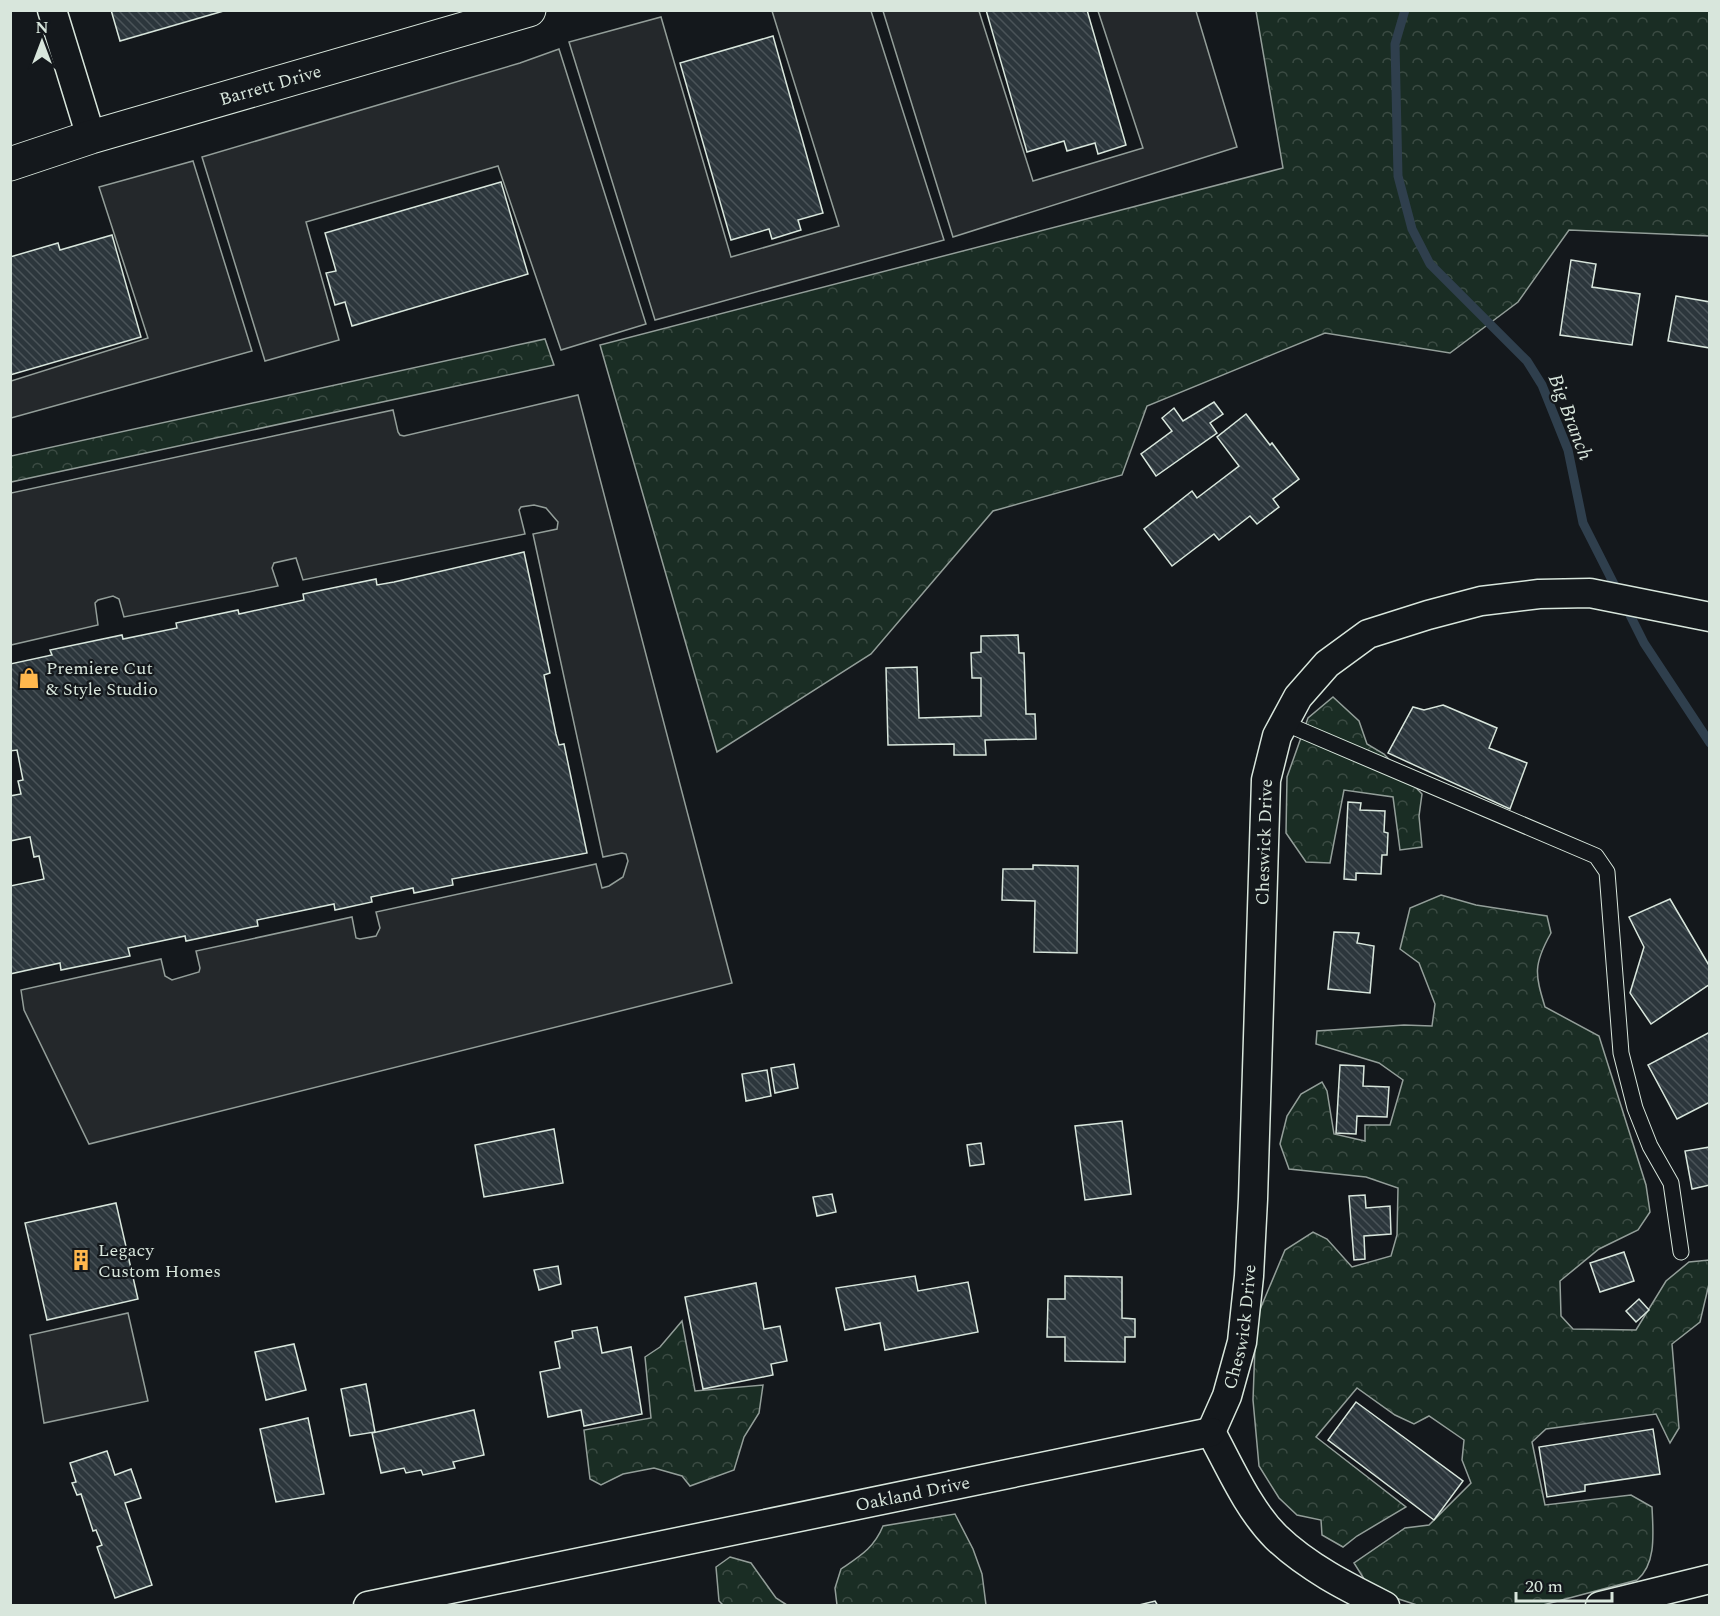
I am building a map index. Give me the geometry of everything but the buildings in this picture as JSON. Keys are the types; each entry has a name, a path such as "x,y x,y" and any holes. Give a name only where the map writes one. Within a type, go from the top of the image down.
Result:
{"street":[{"path":"52,10 91,137"},
{"name":"Barrett Drive","path":"10,164 91,137 529,10"},
{"name":"Cheswick Drive","path":"1211,1432 1227,1396 1242,1342 1253,1199 1266,780 1277,736 1298,697 1327,664 1368,634 1481,601 1539,594 1590,593 1710,617"},
{"path":"1211,1432 1249,1501 1275,1536 1310,1564 1348,1588 1385,1605"},
{"name":"Oakland Drive","path":"368,1605 1211,1432"},
{"path":"1600,1605 1710,1579"}],"lane":[{"path":"1284,723 1596,856 1607,872 1621,1053 1635,1107 1650,1146 1671,1183 1681,1252"}],"green space":[{"path":"1256,11 1709,11 1709,236 1569,230 1518,302 1450,353 1325,333 1147,406 1122,475 993,511 871,654 717,752 600,345 1283,168"},
{"path":"545,339 554,365 11,482 11,456"},
{"path":"1333,697 1359,721 1367,744 1384,754 1422,794 1419,816 1422,847 1400,850 1393,797 1344,790 1330,863 1306,862 1286,833 1287,777 1308,718"},
{"path":"1441,895 1476,905 1547,916 1551,933 1541,953 1538,970 1539,986 1545,1007 1599,1036 1646,1185 1650,1212 1638,1230 1599,1249 1560,1281 1561,1316 1573,1329 1636,1330 1666,1281 1689,1262 1709,1260 1709,1284 1700,1322 1672,1344 1679,1428 1670,1443 1656,1414 1546,1429 1532,1442 1545,1505 1631,1495 1652,1507 1651,1556 1648,1565 1637,1580 1543,1605 1417,1605 1371,1590 1354,1563 1405,1528 1429,1525 1471,1483 1462,1460 1464,1440 1429,1416 1414,1424 1395,1415 1357,1388 1316,1437 1406,1507 1343,1547 1322,1535 1321,1520 1297,1515 1279,1498 1259,1466 1253,1400 1256,1319 1285,1250 1313,1232 1327,1239 1352,1267 1391,1256 1397,1235 1398,1188 1366,1177 1289,1169 1280,1144 1287,1116 1301,1094 1322,1082 1327,1091 1334,1134 1365,1141 1365,1125 1390,1125 1403,1080 1379,1063 1316,1044 1317,1031 1404,1025 1432,1026 1435,1004 1419,963 1400,949 1410,908"},
{"path":"682,1321 695,1391 763,1385 759,1413 744,1437 734,1470 690,1486 682,1476 654,1468 623,1474 601,1485 590,1479 584,1430 651,1418 645,1357 660,1347"},
{"path":"955,1514 973,1549 982,1574 986,1605 837,1605 835,1588 841,1569 871,1546 883,1526"},
{"path":"730,1557 751,1563 776,1598 787,1605 723,1605 719,1601 716,1567"}],"shaded area":[{"path":"772,11 871,11 944,240 655,320 569,42 661,17 731,257 839,226"},
{"path":"883,11 979,11 1033,181 1143,148 1098,11 1196,11 1237,147 953,237"},
{"path":"559,49 646,324 561,350 498,166 306,222 339,340 265,361 202,157 520,63"},
{"path":"193,161 252,351 11,418 11,381 148,338 99,187"},
{"path":"578,395 732,983 89,1144 24,1010 21,990 161,959 165,976 172,980 199,972 196,951 352,917 356,938 376,936 380,928 376,912 596,864 602,888 623,877 628,861 626,854 622,853 603,857 533,534 557,529 558,522 546,508 534,505 521,507 519,510 525,534 303,580 296,558 274,563 272,568 278,586 124,617 119,599 113,596 95,603 98,625 11,645 11,493 393,410 398,432 404,436"},
{"path":"128,1313 148,1401 44,1423 30,1335"}],"waterway":[{"name":"Big Branch","path":"1405,10 1395,44 1398,176 1412,229 1430,264 1527,361 1542,385 1568,450 1583,523 1618,592"},
{"name":"Big Branch","path":"1626,607 1644,643 1710,743"}],"place":[{"name":"Premiere Cut & Style Studio","path":"29,678"},
{"name":"Legacy Custom Homes","path":"81,1260"}]}
